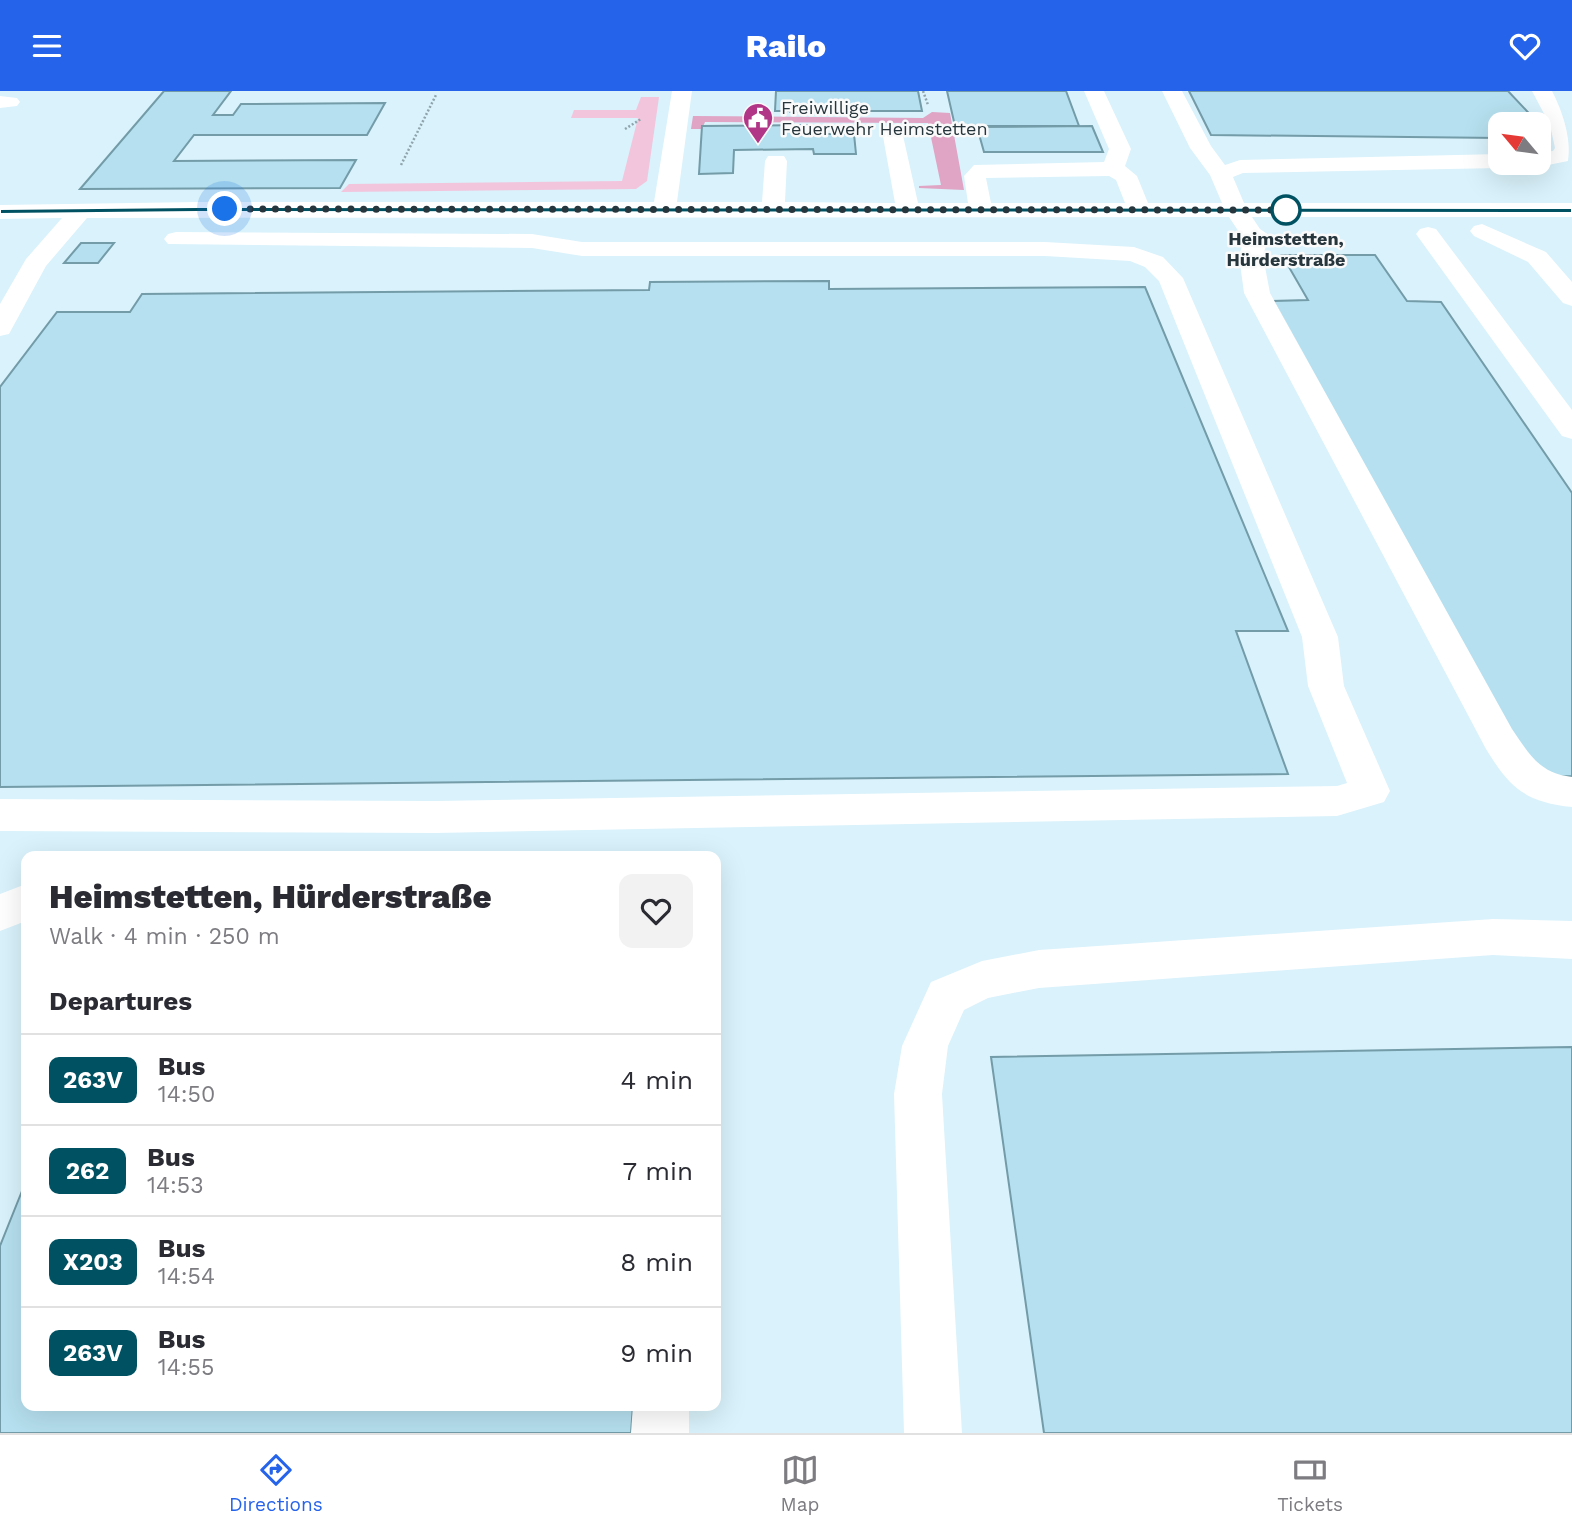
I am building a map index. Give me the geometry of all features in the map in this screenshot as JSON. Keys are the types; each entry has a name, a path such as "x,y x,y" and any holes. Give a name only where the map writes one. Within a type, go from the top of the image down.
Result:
{"street":[{"path":"664,209 682,91"},
{"path":"1094,91 1120,149 1113,169"},
{"path":"1172,91 1201,148 1221,174 1236,210 1249,231 1270,235 1251,246 1250,268 1257,293 1499,739 1521,774 1534,784 1551,790 1572,792"},
{"path":"1542,91 1560,125 1566,148 1560,156 1551,158"},
{"path":"892,131 908,210"},
{"path":"1221,174 1240,167 1253,166 1488,160"},
{"path":"773,210 776,161"},
{"path":"981,209 975,176 982,170 1113,169 1126,176 1139,210"},
{"path":"0,815 435,817 1337,801 1370,791 1326,685 1320,637 1170,278 1154,261 1134,254 1045,249 582,249 532,241 171,247 197,209"},
{"path":"0,212 197,209 1572,210"},
{"path":"1446,234 1465,209"},
{"path":"0,328 12,284 35,264 80,211"},
{"path":"1446,234 1537,257 1572,297"},
{"path":"1446,234 1572,430"},
{"path":"0,913 21,904"},
{"path":"933,1433 918,1094 925,1046 947,996 982,980 1039,969 1493,937 1572,940"},
{"path":"660,1433 661,1411"}],"path":[{"path":"923,91 928,105"},
{"path":"401,165 436,95"},
{"path":"781,112 801,111"}],"shaded area":[{"path":"641,97 659,97 647,181 636,189 341,192 349,184 622,181 638,118 571,118 574,110 636,110"},
{"path":"932,112 950,113 964,190 919,188 941,185 928,123 705,122 702,129 691,129 693,116 923,118"}],"building":[{"path":"164,91 231,91 213,115 233,115 241,104 385,103 367,135 194,135 174,161 356,160 340,188 80,189"},
{"path":"776,91 918,91 922,111 775,111"},
{"path":"947,91 1066,91 1079,126 955,126"},
{"path":"1189,91 1508,91 1528,112 1488,112 1488,138 1211,135"},
{"path":"809,125 810,134 854,134 856,154 814,154 813,149 734,150 733,173 699,174 702,126"},
{"path":"1092,126 1103,152 984,152 977,127"},
{"path":"81,243 114,243 98,263 64,263"},
{"path":"1282,255 1375,255 1407,301 1441,302 1572,493 1572,776 1534,777 1273,301 1308,300"},
{"path":"829,281 829,289 1145,287 1288,631 1236,631 1288,774 0,787 0,387 57,312 130,312 142,294 649,290 650,282"},
{"path":"1572,1047 1572,1433 1044,1433 991,1057"},
{"path":"21,1194 21,1411 633,1411 631,1433 0,1433 0,1246"}],"bus line":[{"name":"263V","path":"0,212 197,209 1572,210"}],"place":[{"name":"Freiwillige Feuerwehr Heimstetten","path":"758,145"},
{"name":"Heimstetten, Hürderstraße","path":"1286,210"}],"route":[{"path":"225,209 1290,210 1286,210"}]}
